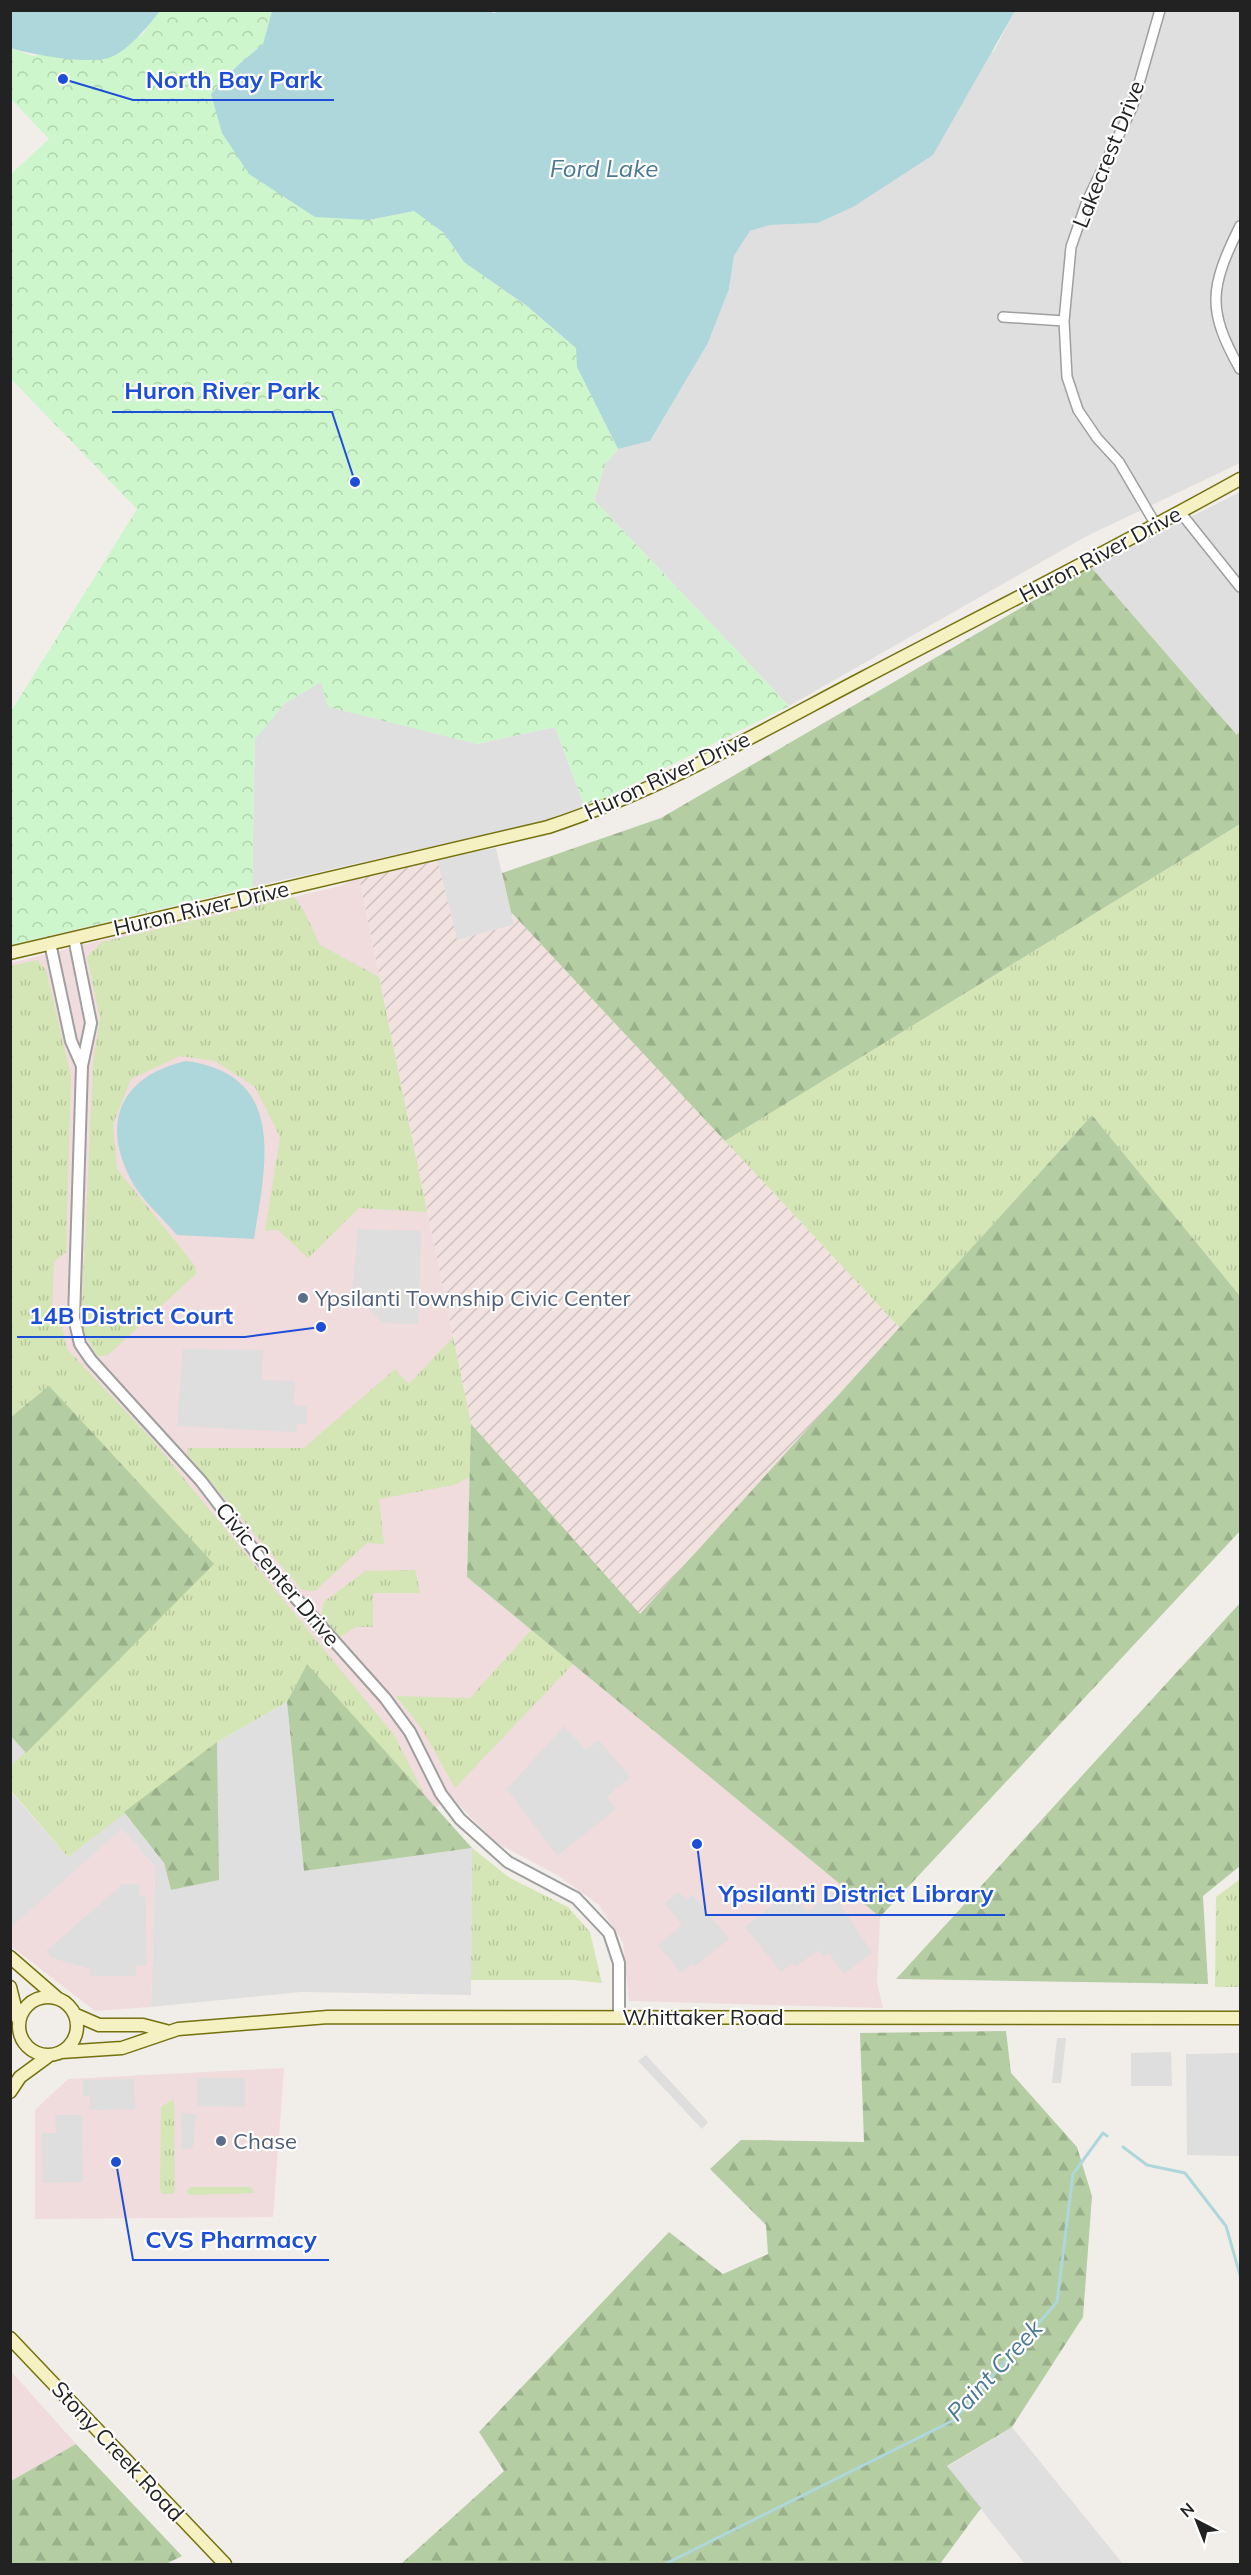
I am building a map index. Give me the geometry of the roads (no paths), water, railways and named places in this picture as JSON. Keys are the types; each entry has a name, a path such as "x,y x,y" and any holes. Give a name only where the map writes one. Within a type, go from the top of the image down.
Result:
{"main road":[{"name":"Huron River Drive","path":"10,953 548,827 596,811 644,791 752,736 1240,479"},
{"path":"10,1957 56,1997 67,2003 76,2015 77,2032 72,2042 20,2077 10,2092"},
{"path":"10,1987 19,2034 26,2046 37,2054 55,2054"},
{"path":"10,2042 27,2004 40,1997 56,1997"},
{"name":"Whittaker Road","path":"76,2015 99,2025 143,2025 166,2031 328,2017 1240,2018"},
{"name":"Whittaker Road","path":"55,2054 122,2048 166,2031"},
{"name":"Stony Creek Road","path":"10,2338 225,2565"}],"street":[{"name":"Lakecrest Drive","path":"1156,525 1119,462 1097,438 1078,410 1067,377 1064,321 1071,247 1086,201 1132,108 1160,10"},
{"path":"1240,226 1220,270 1214,304 1221,331 1237,355 1240,369"},
{"path":"1002,317 1064,321"},
{"path":"1180,512 1240,587"},
{"name":"Civic Center Drive","path":"74,938 91,1023 82,1066 74,1318 80,1344 95,1365 201,1481 260,1558 385,1698 410,1732 441,1794 460,1819 508,1862 576,1898 609,1933 619,1963 619,2017"},
{"name":"Civic Center Drive","path":"50,943 71,1041 82,1066"}],"water":[{"path":"11,10 160,11 135,40 120,52 104,59 83,60 44,56 11,48"},
{"name":"Ford Lake","path":"497,10 1015,11 933,155 853,207 818,223 770,225 750,231 734,256 729,289 708,343 650,441 618,449 577,367 576,348 527,306 464,262 444,233 414,211 369,220 315,217 249,174 222,133 211,94 237,66 263,44 272,11 486,11 495,13"},
{"path":"186,1061 219,1070 242,1084 256,1104 263,1128 264,1154 254,1239 177,1235 134,1186 121,1157 117,1137 118,1119 133,1089 147,1077"}],"waterway":[{"name":"Paint Creek","path":"665,2564 954,2420 1057,2302 1073,2174 1103,2133 1107,2136"},
{"name":"Paint Creek","path":"1123,2147 1147,2165 1185,2173 1226,2226 1240,2275"}],"place":[{"name":"North Bay Park","path":"63,79"},
{"name":"Huron River Park","path":"355,482"},
{"name":"Ypsilanti Township Civic Center","path":"303,1298"},
{"name":"14B District Court","path":"321,1327"},
{"name":"Ypsilanti District Library","path":"697,1844"},
{"name":"Chase","path":"221,2141"},
{"name":"CVS Pharmacy","path":"116,2162"}]}
